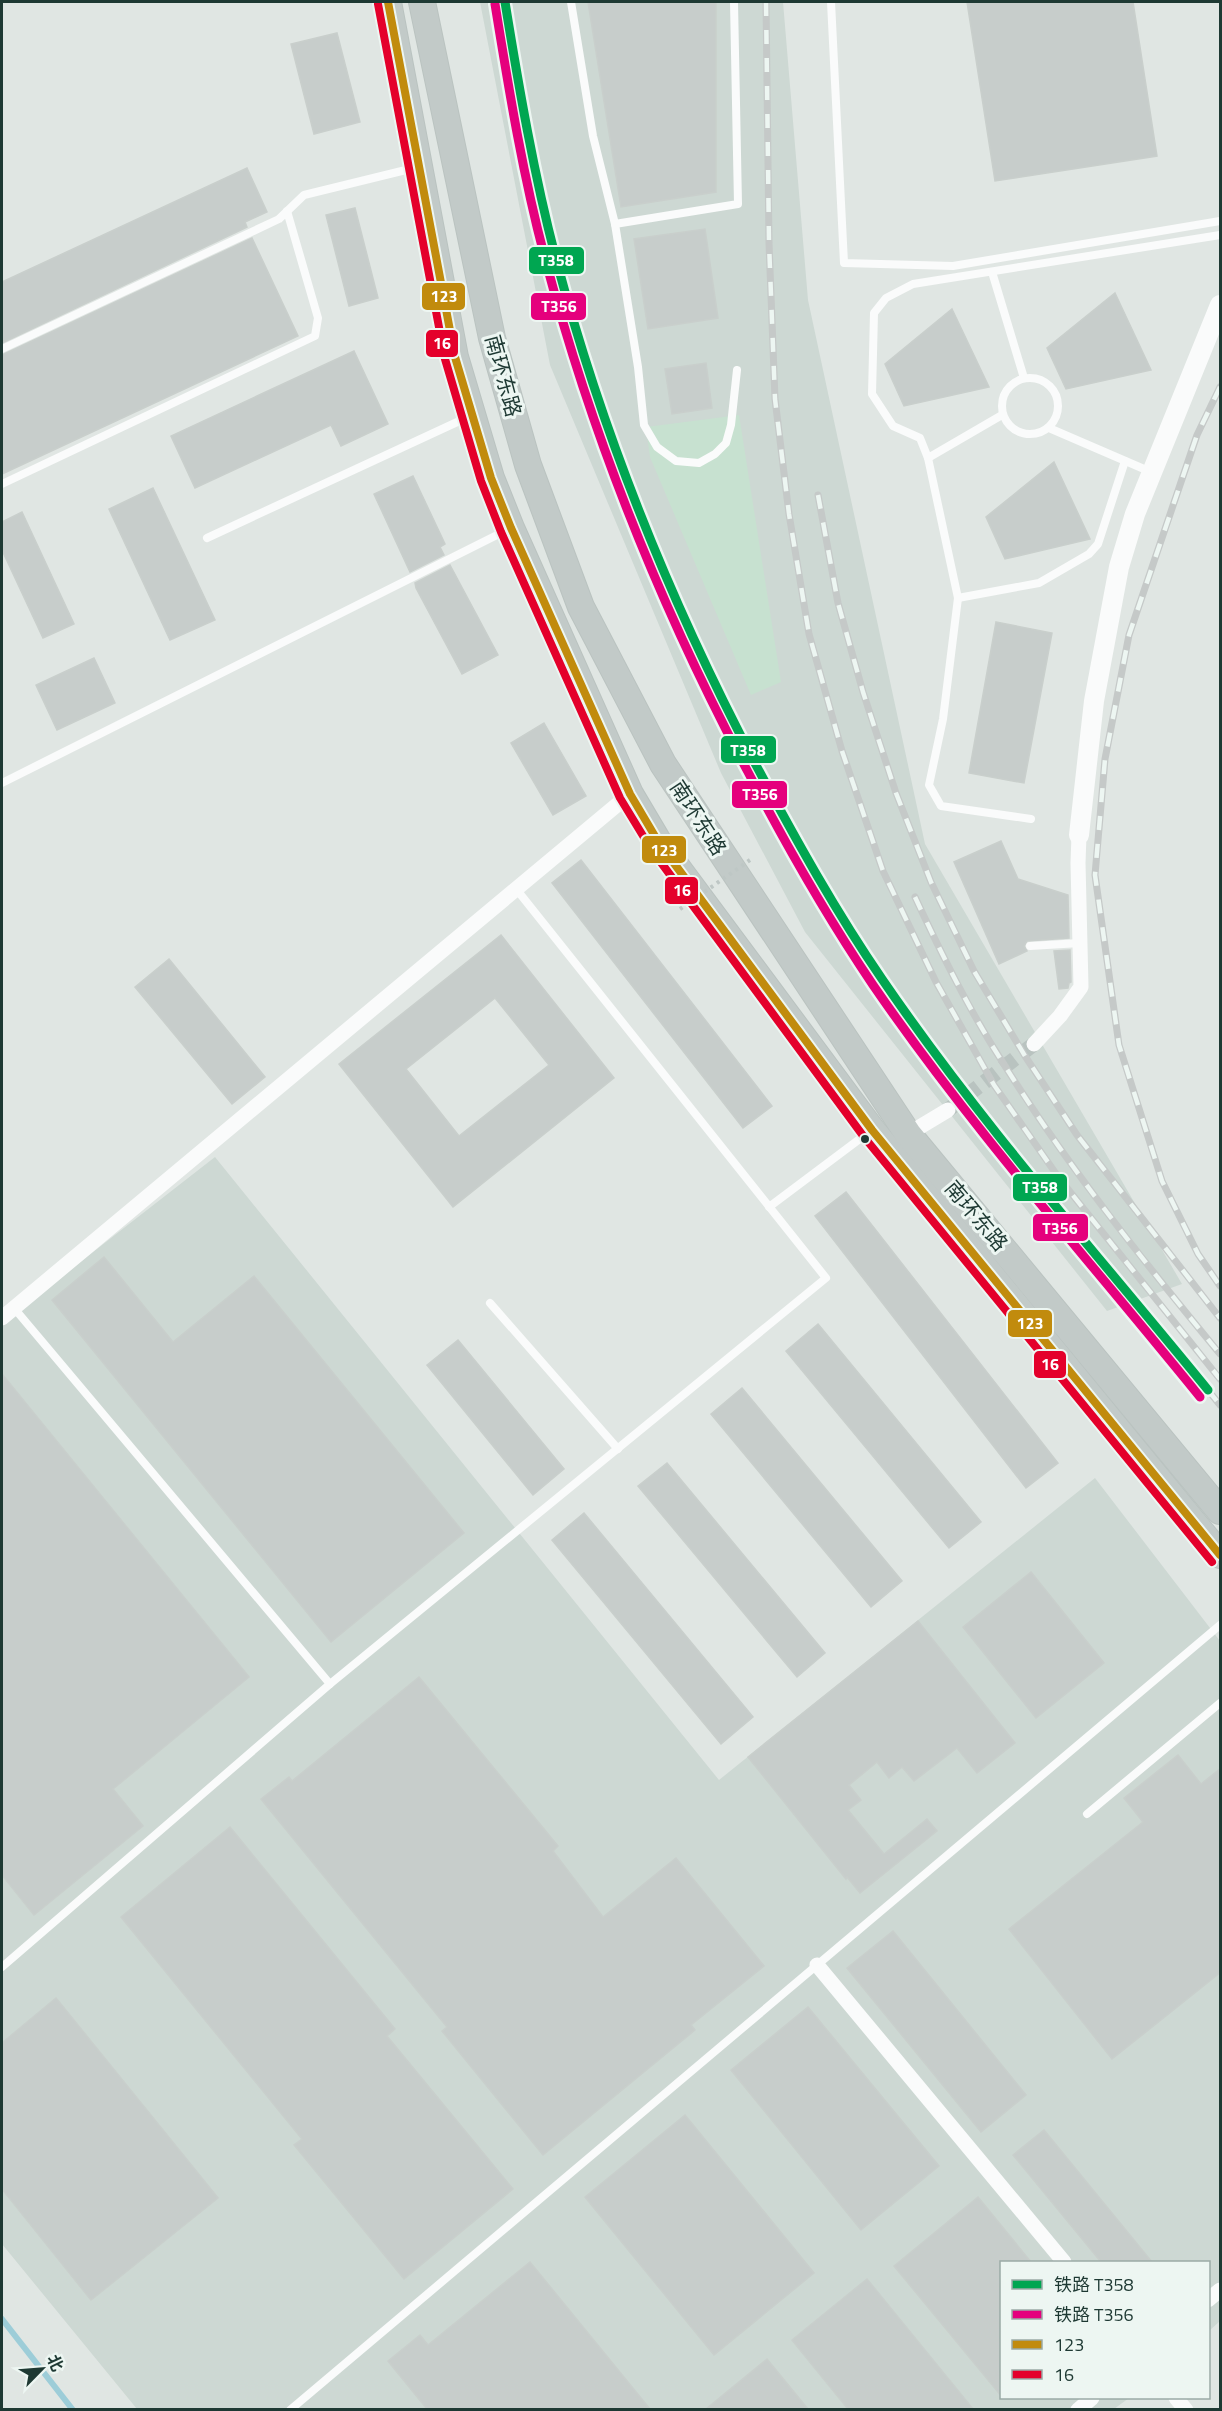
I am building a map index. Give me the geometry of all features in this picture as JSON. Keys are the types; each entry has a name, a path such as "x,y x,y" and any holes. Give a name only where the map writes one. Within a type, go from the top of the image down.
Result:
{"highway":[{"name":"南环东路","path":"388,2 455,357 491,478 511,528 630,794 659,843 872,1130 1221,1555"},
{"name":"南环东路","path":"422,2 492,338 528,465 581,607 663,764 908,1134 1221,1511"}],"street":[{"path":"1034,1044 1060,1016 1081,987 1079,835 1094,701 1119,567 1136,514 1221,305"},
{"path":"2,1318 630,794"},
{"path":"908,1134 948,1110"},
{"path":"817,1965 1063,2261"},
{"path":"1078,2409 1090,2399"}],"lane":[{"path":"571,2 593,136 615,224 638,367 644,424 657,447 676,461 699,463 715,454 726,443 731,424 737,370"},
{"path":"615,224 738,204 734,2"},
{"path":"831,2 844,262 953,266 1221,221"},
{"path":"2,349 279,219 304,195 419,167"},
{"path":"2,483 315,336 318,318 287,211"},
{"path":"1031,819 941,806 928,785 943,718 958,598 928,458 920,438 893,426 872,394 874,312 886,298 913,284 1221,235"},
{"path":"992,272 1024,378"},
{"path":"1024,378 1043,381 1055,394 1058,412 1049,428 1031,435 1013,430 1002,415 1001,405 1008,388 1024,378"},
{"path":"207,538 472,415"},
{"path":"928,458 1002,415"},
{"path":"1049,428 1152,473"},
{"path":"958,598 1039,583 1089,554 1098,543 1125,462"},
{"path":"2,783 511,528"},
{"path":"2,1967 330,1684 826,1278 517,890"},
{"path":"1030,946 1080,943"},
{"path":"769,1207 872,1130"},
{"path":"490,1303 618,1449"},
{"path":"14,1308 330,1684"},
{"path":"290,2409 1221,1625"},
{"path":"1087,1814 1221,1703"}],"path":[{"path":"680,909 750,860"}],"shaded area":[{"path":"480,2 783,2 808,300 925,844 1182,1284 1107,1311 805,932 721,773 550,365"},
{"path":"215,1157 719,1780 1095,1478 1220,1641 1220,2321 1210,2330 1210,2261 1000,2261 1000,2399 1128,2399 1114,2409 137,2409 2,2244 2,1323"}],"green space":[{"path":"739,415 781,682 751,695 650,457 646,427"}],"building":[{"path":"588,2 716,2 716,192 621,207"},
{"path":"967,2 1133,2 1157,156 995,181"},
{"path":"337,33 360,122 314,134 291,44"},
{"path":"247,168 267,212 245,222 247,227 2,343 2,282"},
{"path":"355,208 378,298 349,306 326,215"},
{"path":"705,229 718,318 648,329 634,239"},
{"path":"252,238 298,336 2,474 2,355"},
{"path":"1115,293 1151,370 1066,389 1047,348"},
{"path":"952,309 989,387 904,406 885,364"},
{"path":"354,351 388,424 341,446 331,425 195,488 171,436"},
{"path":"706,363 712,408 672,414 665,369"},
{"path":"1054,462 1090,539 1005,559 986,517"},
{"path":"413,476 445,544 440,547 444,555 410,572 374,494"},
{"path":"153,488 215,620 170,640 109,509"},
{"path":"22,512 74,624 43,638 2,550 2,522"},
{"path":"450,565 498,655 462,674 415,583"},
{"path":"996,622 1052,633 1024,783 969,773"},
{"path":"94,658 115,703 57,730 36,685"},
{"path":"544,723 586,796 553,815 511,743"},
{"path":"1001,841 1018,879 1068,895 1069,938 1027,941 1024,946 1027,951 999,964 954,862"},
{"path":"581,860 772,1106 743,1128 552,883"},
{"path":"501,935 614,1078 453,1207 339,1064","holes":["495,998 549,1065 459,1136 406,1069"]},
{"path":"1070,950 1071,982 1068,988 1059,989 1054,951"},
{"path":"169,959 265,1077 232,1104 135,987"},
{"path":"846,1192 1058,1463 1026,1488 815,1216"},
{"path":"104,1257 173,1342 254,1276 464,1533 331,1642 52,1300"},
{"path":"818,1324 981,1522 949,1548 786,1351"},
{"path":"458,1340 564,1469 533,1495 427,1365"},
{"path":"2,1374 249,1677 113,1789 143,1826 34,1915 2,1875"},
{"path":"742,1388 902,1581 871,1607 711,1414"},
{"path":"667,1463 825,1653 797,1677 638,1486"},
{"path":"584,1513 753,1717 721,1744 552,1540"},
{"path":"1031,1572 1104,1663 1036,1718 963,1627"},
{"path":"918,1621 1015,1743 977,1773 957,1748 914,1781 902,1767 889,1778 877,1762 849,1785 861,1800 848,1810 884,1854 927,1819 937,1831 860,1893 847,1877 846,1879 748,1757"},
{"path":"419,1677 558,1846 553,1851 603,1917 676,1858 764,1966 691,2025 695,2030 543,2155 442,2031 447,2027 261,1799 289,1777 292,1781"},
{"path":"1178,1755 1201,1784 1221,1768 1221,1972 1112,2059 1009,1929 1143,1822 1124,1798"},
{"path":"230,1827 395,2029 387,2036 513,2189 404,2279 294,2145 302,2139 121,1917"},
{"path":"893,1931 1026,2095 981,2132 847,1968"},
{"path":"56,1998 218,2198 91,2300 2,2189 2,2043"},
{"path":"808,2007 939,2166 861,2230 731,2070"},
{"path":"685,2115 814,2273 714,2355 585,2197"},
{"path":"1044,2130 1151,2261 1100,2261 1013,2155"},
{"path":"978,2197 1030,2261 1000,2261 1000,2395 894,2266"},
{"path":"530,2262 650,2409 427,2409 388,2361 420,2335 428,2345"},
{"path":"867,2279 973,2409 848,2409 792,2340"},
{"path":"767,2359 808,2409 706,2409"}],"waterway":[{"path":"2,2319 73,2410"}],"tunnel":[{"path":"948,1110 1034,1044"}],"railway":[{"path":"766,2 769,243 775,399 789,514 809,634 842,751 883,871 936,982 994,1085 1059,1178 1220,1379"},
{"path":"1220,387 1197,435 1129,635 1105,759 1095,875 1119,1045 1162,1181 1198,1254 1220,1286"},
{"path":"818,495 838,603 863,692 896,793 931,882 974,971 1025,1056 1077,1135 1220,1318"},
{"path":"915,897 968,1004 1029,1104 1108,1214 1220,1354"},
{"path":"1208,1390 1220,1405"}],"rail line":[{"name":"T358","path":"505,2 521,99 541,196 556,259 595,390 642,519 668,582 726,706 757,767 833,902 920,1033 1041,1188 1208,1390"},
{"name":"T356","path":"495,4 530,198 546,262 585,394 632,523 717,711 792,854 873,985 991,1143 1200,1397"}],"transit line":[{"name":"123","path":"388,2 455,357 491,478 511,528 630,794 659,843 872,1130 1220,1555"},
{"name":"16","path":"378,4 445,359 481,481 501,532 620,798 651,849 864,1137 1212,1562"}]}
